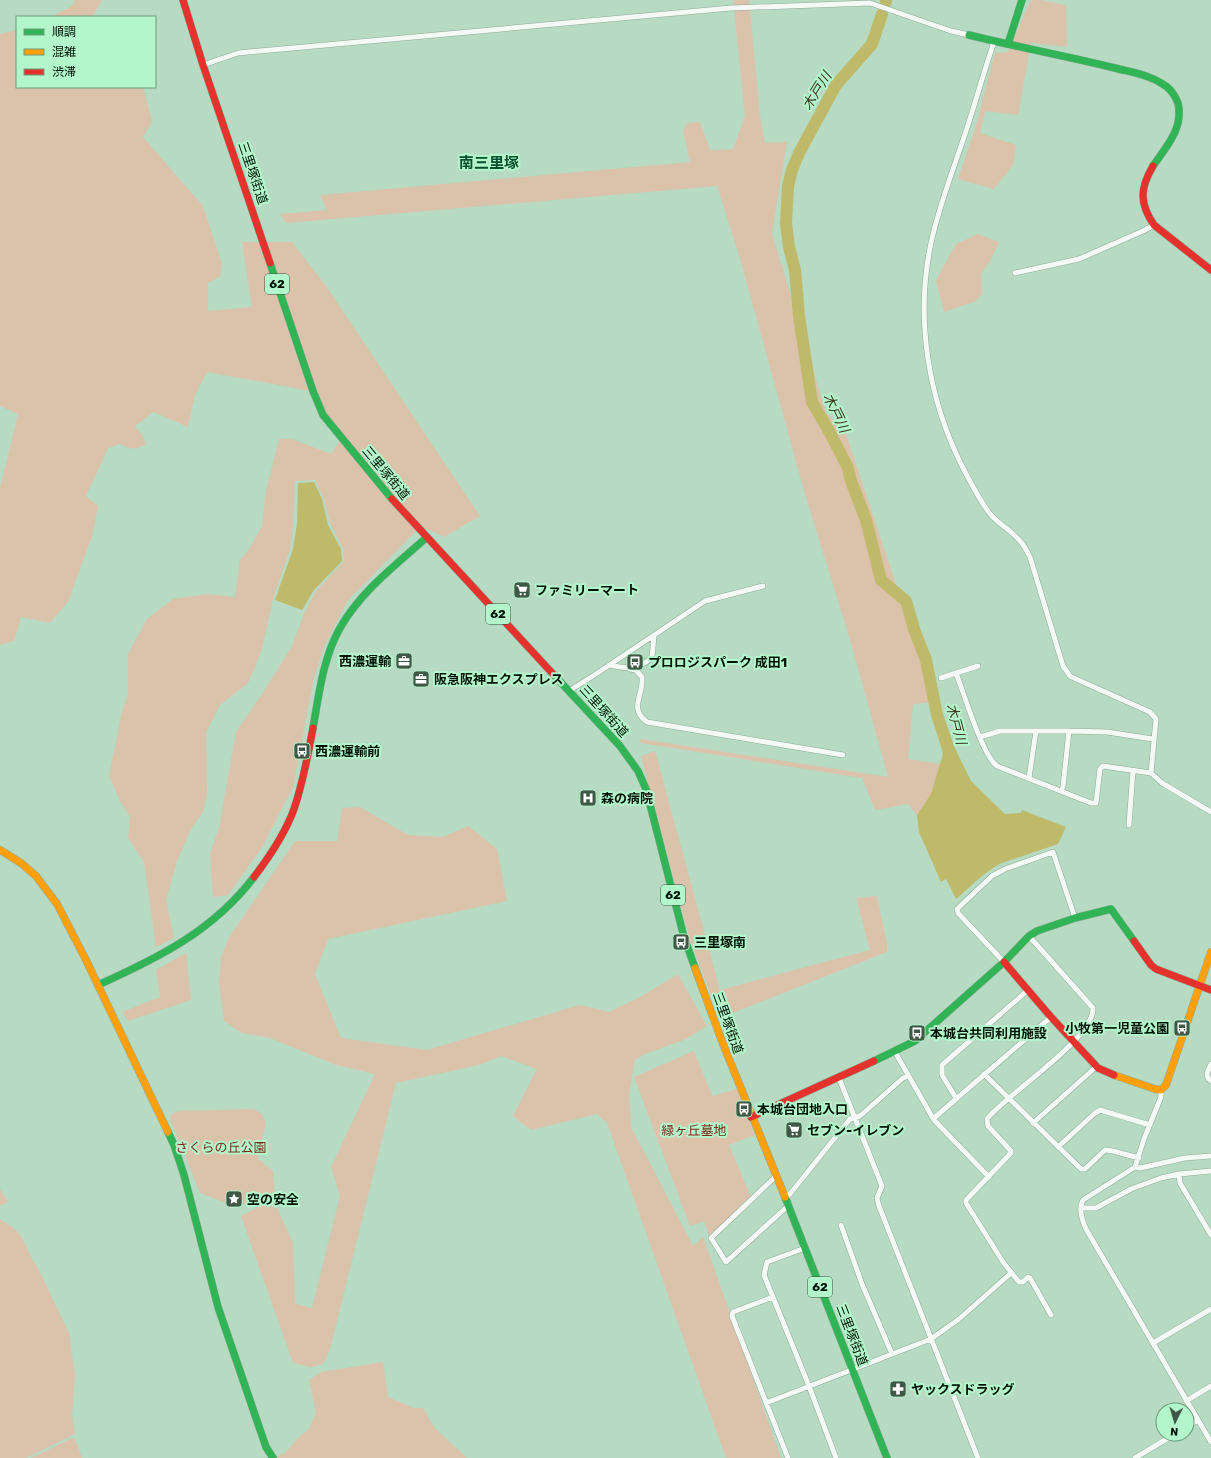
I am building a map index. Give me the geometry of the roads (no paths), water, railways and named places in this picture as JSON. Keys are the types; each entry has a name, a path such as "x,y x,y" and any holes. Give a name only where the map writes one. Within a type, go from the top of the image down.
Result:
{"street":[{"name":"三里塚街道","path":"183,0 202,65 313,391 323,414 402,511 620,746 638,771 646,789 684,937 751,1117 805,1248 887,1458"},
{"path":"1008,44 1022,0"},
{"path":"202,65 238,53 731,8 870,3 951,31 994,42 1088,61 1154,79 1166,86 1171,91 1177,102 1180,116 1173,138 1146,180 1143,192 1146,212 1154,226 1211,270"},
{"path":"994,42 938,214 930,249 923,308 925,344 936,396 947,434 962,466 986,508 997,522 1021,541 1030,556 1063,666 1070,676 1150,712 1156,719 1151,773"},
{"path":"1015,273 1079,259 1154,226"},
{"path":"98,985 152,961 195,934 230,905 256,875 286,826 293,809 305,769 323,673 328,654 340,627 350,612 364,596 427,537"},
{"path":"569,690 654,636 705,600 763,586"},
{"path":"630,669 643,665 652,658 654,636"},
{"path":"609,665 636,670 642,678 637,709 642,718 647,722 843,755"},
{"path":"941,678 978,666"},
{"path":"956,673 980,737 994,764 997,766 1091,803 1096,803 1100,769 1102,766 1151,773 1162,783 1211,812"},
{"path":"980,737 1000,731 1069,731 1107,732 1153,739"},
{"path":"1030,778 1036,731"},
{"path":"1061,791 1064,787 1069,731"},
{"path":"1129,825 1133,771"},
{"path":"0,850 21,863 36,876 48,890 64,914 174,1145 189,1191 226,1333 266,1447 273,1458"},
{"path":"1076,918 1053,852 1005,869 992,876 958,909 958,913 1097,1066 1107,1073 1161,1090"},
{"path":"751,1117 839,1078 915,1041 1004,962 1029,936 1037,931 1076,918 1111,909 1151,965 1167,974 1211,990"},
{"path":"1029,936 1093,1008 1093,1014 1082,1033 1074,1041 989,1117 986,1122 988,1126 1011,1150 1010,1155 966,1200 966,1203 1011,1273 1021,1282 1028,1277 1030,1278 1051,1315"},
{"path":"1211,952 1166,1085 1161,1090 1161,1097 1135,1167 1085,1198 1082,1202 1081,1208 1082,1220 1086,1229 1211,1442"},
{"path":"956,1098 942,1075 942,1065 1028,990"},
{"path":"934,1118 1051,1017"},
{"path":"895,1052 934,1118 989,1177"},
{"path":"1211,1064 1207,1075 1211,1081"},
{"path":"1033,1123 1097,1066"},
{"path":"984,1074 1082,1170 1105,1150 1113,1150 1139,1158"},
{"path":"785,1198 790,1194 850,1119 860,1116 903,1078 909,1076"},
{"path":"839,1078 882,1186 877,1198 879,1206 978,1458"},
{"path":"1058,1147 1100,1110 1150,1125"},
{"path":"1135,1167 1140,1168 1185,1158 1211,1156"},
{"path":"1081,1208 1096,1208 1120,1194 1140,1185 1179,1174 1211,1171"},
{"path":"1179,1174 1180,1184 1211,1235"},
{"path":"776,1176 710,1238 726,1262 788,1206"},
{"path":"840,1225 862,1284 892,1354"},
{"path":"805,1248 767,1262 764,1275 809,1386 836,1458"},
{"path":"766,1403 931,1339 964,1314 1011,1273"},
{"path":"773,1297 733,1312 732,1316 788,1458"},
{"path":"1153,1343 1211,1309"},
{"path":"1186,1401 1211,1386"},
{"path":"1135,1458 1162,1442"}],"waterway":[{"name":"木戸川","path":"882,14 872,44 836,85 799,153 792,170 788,186 786,223 789,247 795,270 799,316 812,402 848,468 851,481 866,520 881,580 906,601 915,632 926,660 937,715 947,744"}],"place":[{"name":"ファミリーマート","path":"522,590"},
{"name":"西濃運輸","path":"404,661"},
{"name":"プロロジスパーク 成田1","path":"635,662"},
{"name":"阪急阪神エクスプレス","path":"421,679"},
{"name":"西濃運輸前","path":"302,751"},
{"name":"森の病院","path":"588,798"},
{"name":"三里塚南","path":"681,942"},
{"name":"小牧第一児童公園","path":"1182,1028"},
{"name":"本城台共同利用施設","path":"917,1033"},
{"name":"本城台団地入口","path":"744,1109"},
{"name":"セブン-イレブン","path":"794,1130"},
{"name":"空の安全","path":"234,1199"},
{"name":"ヤックスドラッグ","path":"898,1389"}],"district":[{"name":"南三里塚","path":"489,163"}],"park label":[{"name":"緑ヶ丘墓地","path":"694,1130"},
{"name":"さくらの丘公園","path":"221,1147"}]}
